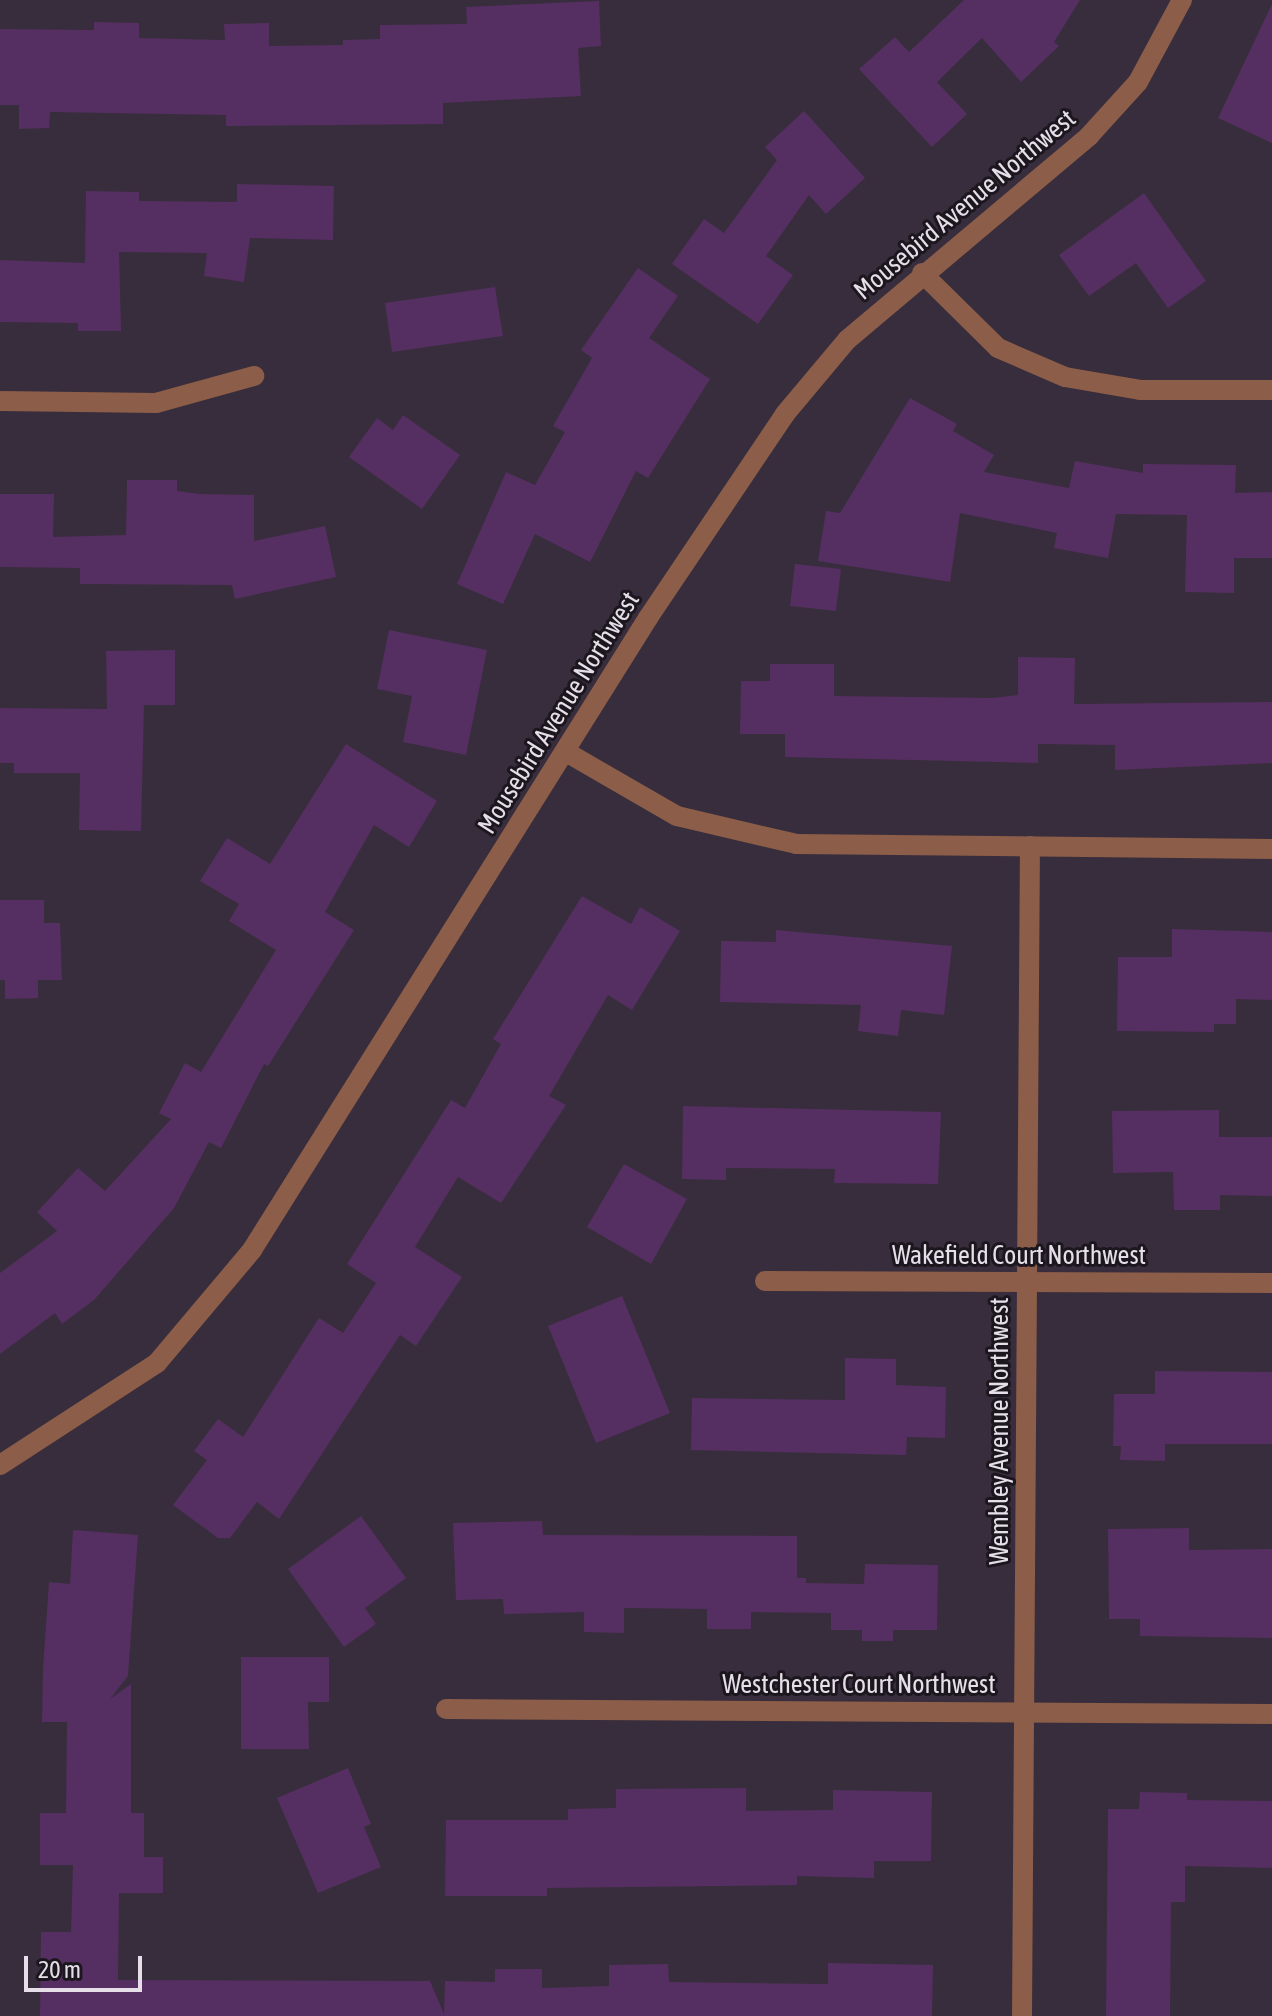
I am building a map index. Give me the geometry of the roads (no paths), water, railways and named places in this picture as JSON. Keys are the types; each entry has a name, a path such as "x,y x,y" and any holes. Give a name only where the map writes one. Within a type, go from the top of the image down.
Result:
{"street":[{"name":"Mousebird Avenue Northwest","path":"0,1465 157,1363 252,1250 648,618 785,414 847,340 922,273 1089,136 1138,82 1182,0"},
{"path":"922,273 998,348 1065,377 1140,390 1272,390"},
{"path":"0,401 156,403 254,376"},
{"path":"566,752 677,816 796,844 1272,849"},
{"name":"Wembley Avenue Northwest","path":"1022,2016 1030,846"},
{"name":"Wakefield Court Northwest","path":"765,1281 1272,1283"},
{"name":"Westchester Court Northwest","path":"446,1709 1272,1714"}]}
